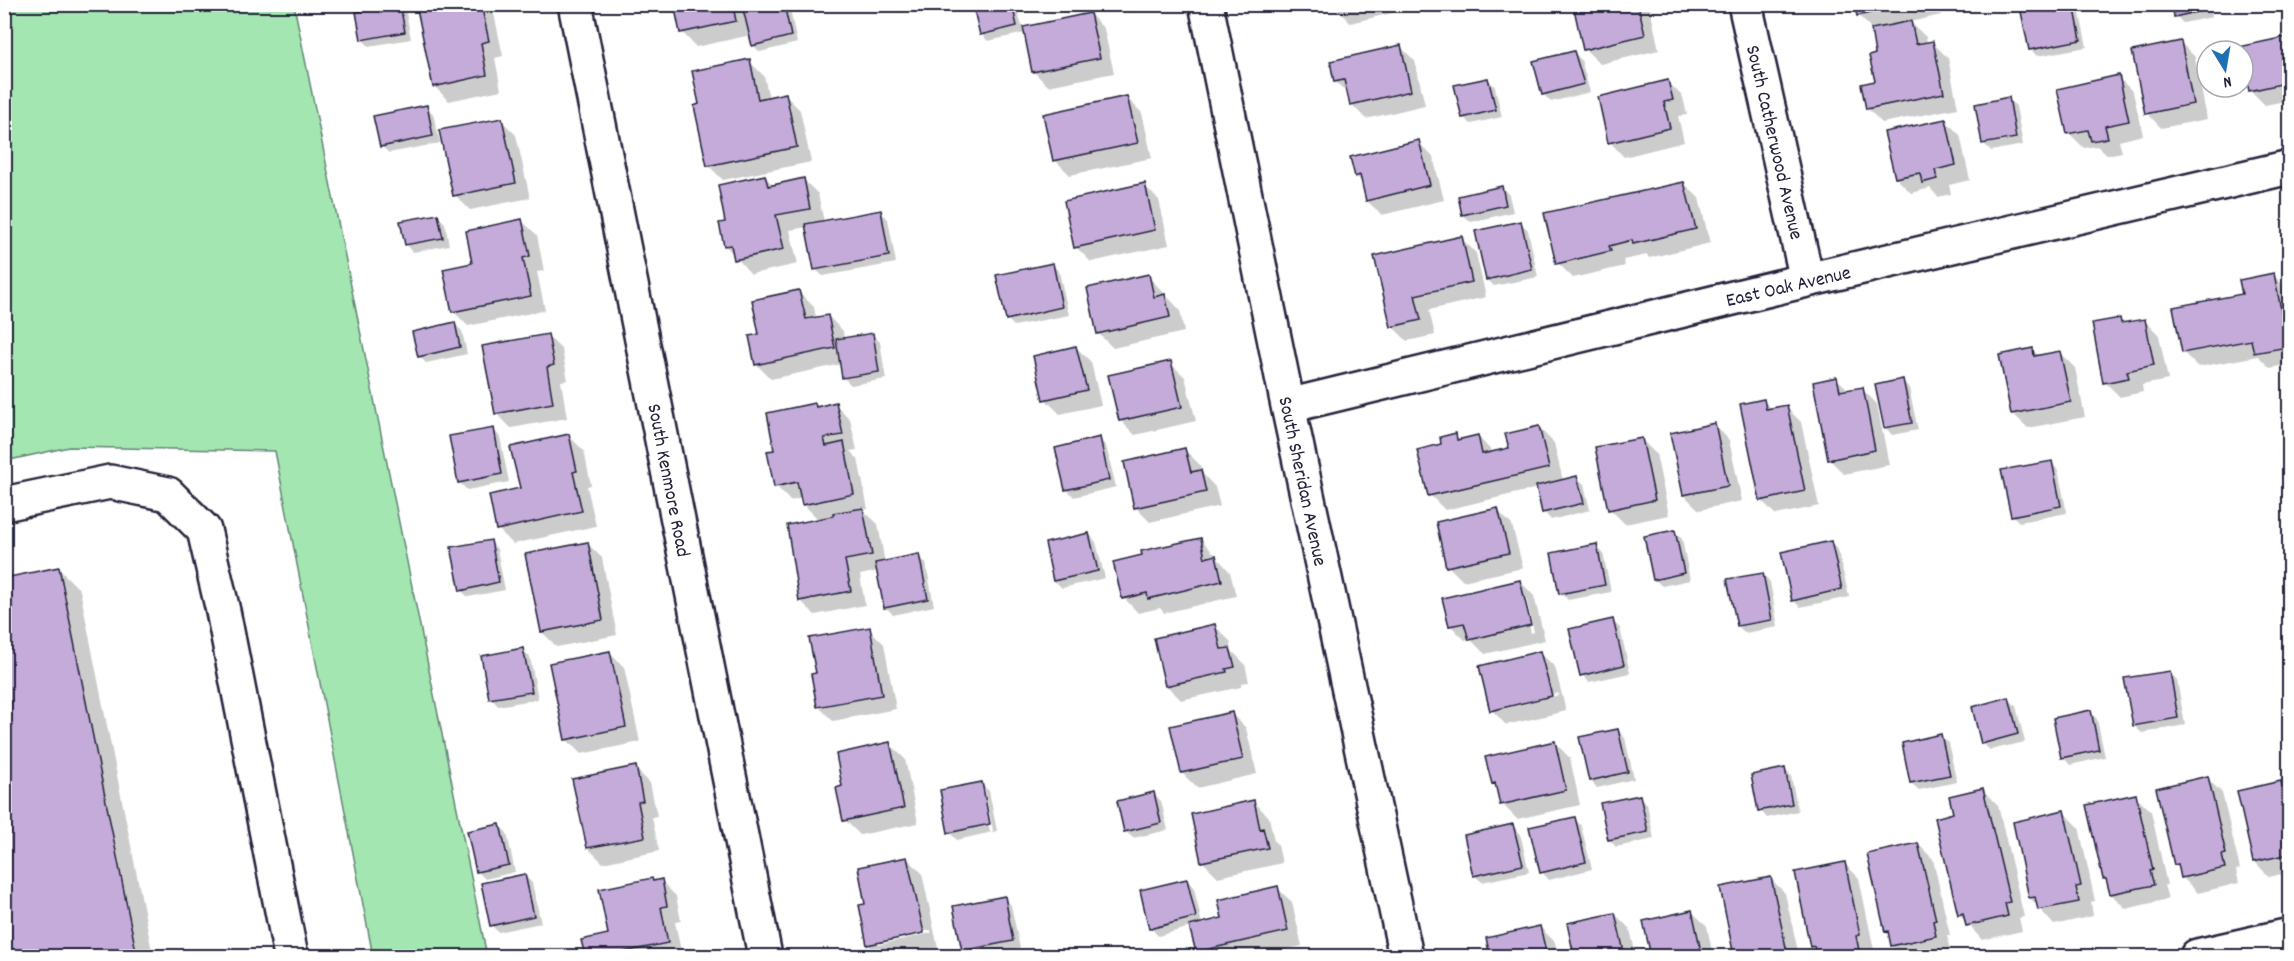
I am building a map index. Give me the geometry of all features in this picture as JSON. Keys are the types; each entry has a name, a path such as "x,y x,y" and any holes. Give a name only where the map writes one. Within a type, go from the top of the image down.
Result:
{"street":[{"name":"South Kenmore Road","path":"575,4 765,957"},
{"name":"South Sheridan Avenue","path":"1206,4 1288,406 1406,957"},
{"name":"South Catherwood Avenue","path":"1744,4 1807,280"},
{"name":"East Oak Avenue","path":"1288,406 1807,280 2289,167"},
{"path":"4,504 110,482 168,494 204,530 223,611 291,957"},
{"path":"2197,957 2289,935"}],"green space":[{"path":"5,4 294,5 487,956 373,956 275,451 69,447 5,461"}],"building":[{"path":"400,4 405,32 361,40 356,12"},
{"path":"416,4 481,4 489,41 481,43 487,75 433,87"},
{"path":"674,4 740,5 733,6 736,21 680,33"},
{"path":"763,4 784,4 791,36 752,46 743,9"},
{"path":"1012,4 1017,26 980,35 973,6"},
{"path":"1573,4 1638,4 1645,35 1583,50"},
{"path":"1854,4 1907,4 1857,16"},
{"path":"2034,4 2074,4 2081,40 2029,50 2020,7"},
{"path":"2172,4 2204,4 2206,10 2174,17"},
{"path":"1090,13 1100,58 1032,72 1023,27"},
{"path":"1911,21 1916,44 1933,41 1944,93 1866,109 1861,84 1875,81 1869,56 1875,54 1871,29"},
{"path":"2290,36 2290,82 2255,90 2255,44"},
{"path":"2181,41 2193,104 2145,114 2132,51"},
{"path":"1401,45 1411,91 1350,105 1344,80 1334,82 1330,61"},
{"path":"1574,51 1584,84 1542,95 1533,61"},
{"path":"750,59 758,99 786,93 797,147 707,166 694,106 699,104 692,71"},
{"path":"2119,75 2129,121 2105,126 2108,138 2091,141 2088,130 2067,134 2057,89"},
{"path":"1488,78 1496,110 1462,118 1454,85"},
{"path":"1668,80 1673,100 1664,102 1670,128 1608,143 1598,97"},
{"path":"1127,96 1138,143 1053,161 1043,114"},
{"path":"2009,97 2016,138 1982,144 1975,104"},
{"path":"427,105 433,136 380,147 373,116"},
{"path":"502,118 516,183 453,196 439,130"},
{"path":"1946,119 1956,165 1935,170 1937,179 1922,183 1920,173 1895,178 1884,132"},
{"path":"1419,140 1430,185 1366,201 1360,175 1355,177 1350,157"},
{"path":"765,175 768,186 804,178 810,209 776,215 784,249 734,260 731,245 724,246 719,223 725,222 718,185"},
{"path":"1684,182 1696,229 1633,244 1632,240 1609,246 1611,251 1556,264 1544,213"},
{"path":"1145,183 1155,230 1074,248 1064,201"},
{"path":"1502,186 1506,205 1462,215 1458,196"},
{"path":"881,210 889,256 814,270 805,224"},
{"path":"438,214 443,238 405,245 400,221"},
{"path":"522,219 530,256 523,258 531,296 452,312 443,269 472,263 466,231"},
{"path":"1521,221 1532,269 1486,280 1475,231"},
{"path":"1462,236 1472,282 1415,295 1421,320 1391,327 1374,256"},
{"path":"1053,263 1062,307 1006,320 996,275"},
{"path":"2274,273 2288,347 2254,353 2251,340 2182,353 2173,307 2242,294 2239,280"},
{"path":"1149,274 1154,297 1165,294 1170,317 1097,334 1087,288"},
{"path":"799,290 806,319 828,315 835,348 755,365 749,336 759,334 752,300"},
{"path":"2120,318 2121,323 2145,319 2154,365 2127,371 2129,378 2103,383 2092,323"},
{"path":"455,322 460,347 418,357 412,332"},
{"path":"873,333 879,372 842,378 836,339"},
{"path":"548,334 554,365 547,367 553,403 495,414 482,346"},
{"path":"1076,346 1087,390 1043,400 1033,356"},
{"path":"2033,348 2034,356 2060,351 2071,402 2011,414 1999,355"},
{"path":"1171,361 1182,407 1119,421 1108,375"},
{"path":"1837,377 1840,391 1863,387 1875,450 1828,460 1813,382"},
{"path":"1903,379 1912,423 1884,428 1875,385"},
{"path":"1764,399 1766,409 1787,405 1805,491 1760,501 1740,404"},
{"path":"836,402 843,435 824,438 826,446 844,442 854,494 802,505 797,482 774,487 767,451 774,450 767,413 815,403 816,407"},
{"path":"1715,423 1728,486 1683,495 1670,433"},
{"path":"1539,426 1549,468 1428,496 1417,450 1441,444 1440,437 1456,433 1457,440 1478,435 1482,454 1509,448 1505,434"},
{"path":"494,428 502,474 458,483 449,436"},
{"path":"569,434 577,471 573,472 582,511 496,530 489,495 520,488 510,447"},
{"path":"1100,437 1109,480 1065,490 1055,448"},
{"path":"1642,438 1655,500 1608,510 1595,447"},
{"path":"1185,448 1191,472 1201,470 1206,492 1134,508 1124,462"},
{"path":"2052,461 2061,506 2011,516 2001,470"},
{"path":"1577,476 1584,503 1542,513 1536,486"},
{"path":"863,508 872,555 845,560 851,591 799,601 787,525"},
{"path":"1498,508 1509,553 1446,567 1436,522"},
{"path":"1675,530 1684,573 1653,580 1644,536"},
{"path":"1089,533 1098,571 1053,581 1045,543"},
{"path":"1201,538 1205,558 1216,555 1222,581 1148,599 1147,593 1122,599 1113,562 1142,555 1141,551"},
{"path":"491,540 499,582 460,591 451,547"},
{"path":"1831,541 1842,589 1792,601 1781,552"},
{"path":"588,542 603,620 541,632 525,554"},
{"path":"1597,544 1605,585 1559,594 1551,553"},
{"path":"919,554 928,599 884,608 875,563"},
{"path":"59,567 137,956 4,956 4,578"},
{"path":"1763,573 1772,620 1737,626 1727,579"},
{"path":"1520,580 1531,625 1469,640 1464,623 1449,626 1442,598"},
{"path":"1613,619 1624,665 1580,676 1569,629"},
{"path":"1215,624 1221,649 1230,648 1235,667 1226,669 1227,672 1165,686 1154,638"},
{"path":"870,627 882,695 817,707 811,674 816,673 809,638"},
{"path":"523,648 532,692 489,699 481,656"},
{"path":"610,651 626,727 565,740 549,663"},
{"path":"1540,651 1552,696 1490,711 1479,666"},
{"path":"2170,671 2178,718 2133,726 2124,678"},
{"path":"2009,697 2018,734 1981,744 1972,707"},
{"path":"2091,710 2099,750 2061,758 2053,718"},
{"path":"1232,712 1243,759 1181,773 1170,726"},
{"path":"1618,729 1628,772 1589,781 1579,737"},
{"path":"1941,734 1950,775 1910,783 1902,743"},
{"path":"1555,741 1566,790 1500,805 1485,757"},
{"path":"890,742 904,808 843,821 836,788 842,786 836,754"},
{"path":"636,766 643,801 638,802 645,837 587,848 572,779"},
{"path":"1785,768 1792,804 1758,811 1751,775"},
{"path":"2208,776 2226,854 2222,855 2225,868 2181,878 2178,864 2174,865 2156,788"},
{"path":"2281,781 2290,819 2290,854 2253,862 2237,791"},
{"path":"982,782 990,824 948,833 940,790"},
{"path":"1983,788 2010,902 2005,903 2008,916 1966,926 1963,913 1958,915 1935,818 1953,813 1949,796"},
{"path":"1154,792 1161,823 1124,832 1117,801"},
{"path":"2136,794 2153,870 2150,871 2154,885 2110,894 2106,879 2103,879 2086,805"},
{"path":"1640,795 1648,832 1608,840 1600,803"},
{"path":"1254,800 1260,829 1263,828 1268,848 1201,862 1191,814"},
{"path":"2064,810 2081,886 2076,887 2079,902 2038,910 2035,897 2029,898 2013,822"},
{"path":"1575,817 1586,862 1540,873 1529,827"},
{"path":"500,824 509,865 476,872 467,831"},
{"path":"1513,824 1523,865 1473,876 1464,835"},
{"path":"1918,843 1936,920 1933,921 1936,936 1891,946 1888,931 1885,932 1867,854"},
{"path":"907,857 924,933 867,945 859,905 865,904 858,867"},
{"path":"1845,862 1860,935 1856,936 1859,950 1816,956 1814,946 1810,947 1795,872"},
{"path":"525,874 534,916 490,926 481,883"},
{"path":"1771,877 1787,952 1781,956 1734,956 1720,887"},
{"path":"652,878 653,881 662,879 667,906 661,907 668,943 604,956 585,956 581,940 608,934 599,889"},
{"path":"1187,879 1196,917 1149,929 1140,890"},
{"path":"1278,886 1288,931 1196,952 1189,926 1222,918 1218,900"},
{"path":"1005,896 1013,941 962,951 953,906"},
{"path":"1692,910 1702,956 1651,956 1643,921"},
{"path":"1615,913 1625,956 1574,956 1567,923"},
{"path":"1540,926 1547,956 1490,956 1486,938"}]}
